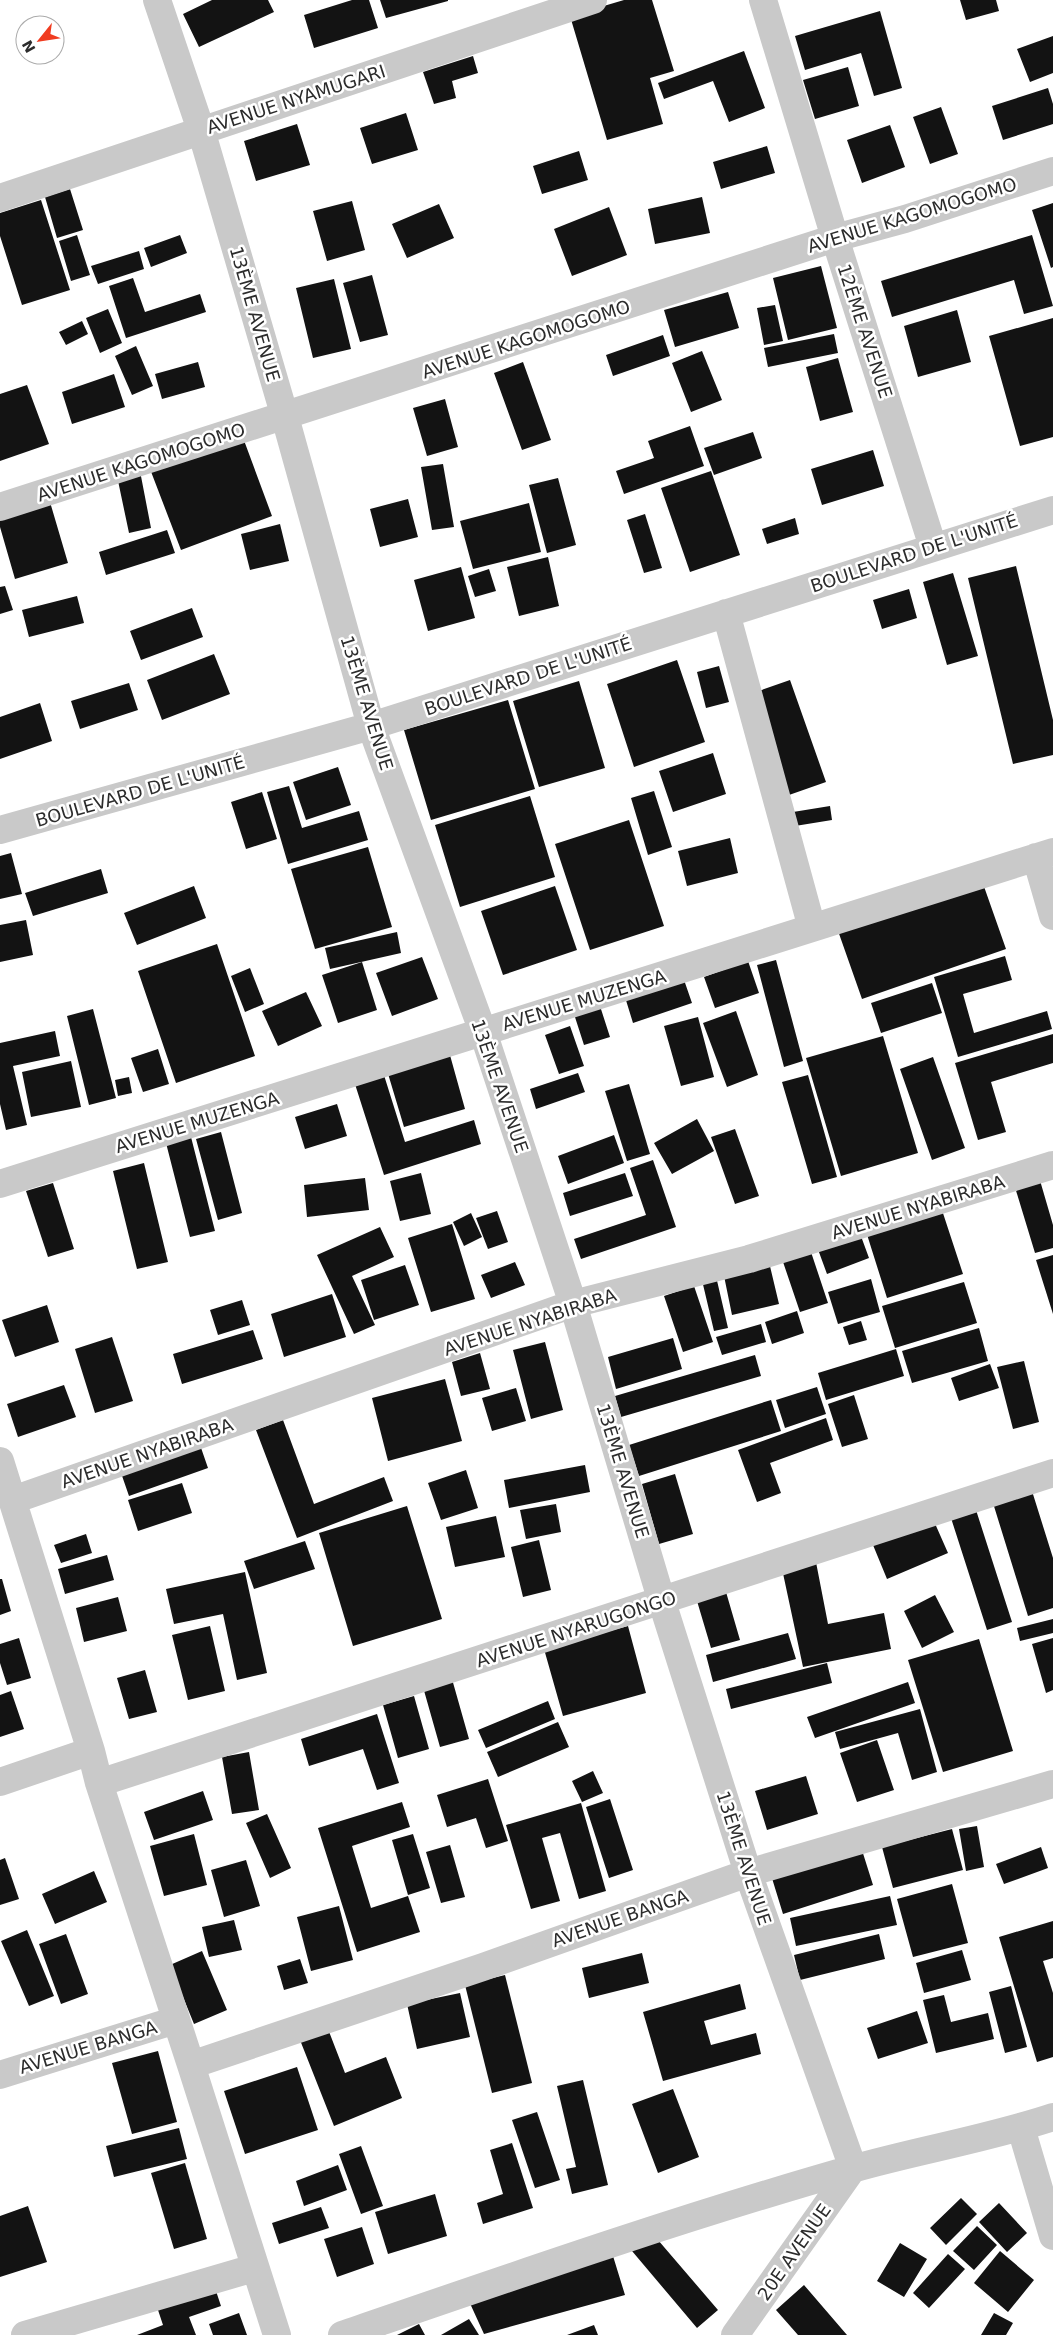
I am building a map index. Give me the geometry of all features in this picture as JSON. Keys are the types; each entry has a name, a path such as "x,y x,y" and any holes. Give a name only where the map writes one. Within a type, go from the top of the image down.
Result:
{"street":[{"name":"13ÈME AVENUE","path":"157,0 201,130 285,417 371,726 483,1032 573,1304 662,1602 748,1874 853,2168"},
{"name":"AVENUE NYAMUGARI","path":"0,198 593,0"},
{"name":"12ÈME AVENUE","path":"764,0 835,238 933,547"},
{"name":"AVENUE KAGOMOGOMO","path":"0,507 285,417 835,238 1053,171"},
{"name":"BOULEVARD DE L'UNITÉ","path":"0,830 371,726 1053,510"},
{"path":"726,613 812,928"},
{"path":"1045,854 1053,916"},
{"name":"AVENUE MUZENGA","path":"0,1184 1045,854"},
{"name":"AVENUE NYABIRABA","path":"7,1493 573,1304 749,1258 1053,1165"},
{"path":"0,1461 7,1493 277,2335"},
{"name":"AVENUE NYARUGONGO","path":"99,1783 662,1602 1053,1473"},
{"path":"0,1782 91,1751"},
{"name":"AVENUE BANGA","path":"191,2064 483,1967 748,1874 1053,1784"},
{"name":"AVENUE BANGA","path":"0,2074 176,2020"},
{"path":"342,2335 600,2246 853,2168 1021,2128 1053,2117"},
{"path":"1021,2128 1053,2236"},
{"name":"20E AVENUE","path":"735,2335 853,2168"},
{"path":"25,2335 254,2268"}],"building":[{"path":"212,0 268,0 274,12 199,47 183,14"},
{"path":"352,0 369,0 378,28 314,48 304,15"},
{"path":"380,0 448,0 448,1 386,18"},
{"path":"624,0 652,0 674,71 650,78 663,124 607,140 570,16"},
{"path":"960,0 996,0 999,11 966,20"},
{"path":"880,11 902,88 874,96 861,53 805,70 795,36"},
{"path":"1053,36 1053,73 1030,82 1017,49"},
{"path":"744,51 765,108 729,122 713,81 664,99 658,83"},
{"path":"473,56 478,73 452,81 456,98 434,104 423,72"},
{"path":"848,67 859,106 815,119 803,80"},
{"path":"1048,88 1053,104 1053,124 1003,140 992,106"},
{"path":"941,107 958,154 930,164 913,117"},
{"path":"406,113 418,150 372,164 360,128"},
{"path":"297,124 310,165 256,181 244,141"},
{"path":"890,125 905,167 862,183 847,140"},
{"path":"767,146 775,173 721,189 713,162"},
{"path":"579,151 588,180 542,194 533,166"},
{"path":"70,189 83,230 57,238 45,197"},
{"path":"702,197 710,233 655,244 648,209"},
{"path":"41,200 70,290 22,305 0,236 0,213"},
{"path":"352,201 365,250 327,261 313,211"},
{"path":"1053,203 1053,267 1051,268 1032,210"},
{"path":"439,204 454,238 407,258 392,224"},
{"path":"609,207 627,255 572,276 554,229"},
{"path":"77,235 90,275 71,281 59,241"},
{"path":"180,235 187,253 151,267 144,248"},
{"path":"1032,235 1053,306 1024,314 1014,280 892,317 881,281"},
{"path":"139,251 144,269 98,284 91,266"},
{"path":"821,266 837,328 788,340 773,278"},
{"path":"372,275 388,335 360,342 343,283"},
{"path":"133,278 145,312 200,294 206,312 126,338 109,286"},
{"path":"334,279 351,349 313,358 296,288"},
{"path":"728,292 739,328 675,347 664,310"},
{"path":"775,305 783,341 764,345 757,308"},
{"path":"108,309 122,343 100,353 86,318"},
{"path":"957,310 971,362 918,377 904,326"},
{"path":"1053,318 1053,437 1020,446 989,336"},
{"path":"82,321 88,334 66,345 59,332"},
{"path":"834,334 838,353 768,367 764,348"},
{"path":"663,335 670,356 613,376 606,355"},
{"path":"136,346 153,386 132,395 115,356"},
{"path":"702,351 722,400 691,412 672,363"},
{"path":"838,358 853,412 820,421 806,367"},
{"path":"198,362 205,387 162,399 155,374"},
{"path":"523,362 551,440 522,450 494,373"},
{"path":"114,374 125,407 72,424 62,392"},
{"path":"27,385 49,444 0,461 0,394"},
{"path":"445,399 458,447 427,456 413,408"},
{"path":"690,426 704,466 624,494 616,471 654,458 648,441"},
{"path":"753,432 762,458 714,475 704,448"},
{"path":"242,435 272,516 181,550 150,469"},
{"path":"873,450 884,486 822,505 811,469"},
{"path":"443,464 454,527 432,530 421,467"},
{"path":"140,471 151,528 129,533 117,476"},
{"path":"711,471 740,555 690,572 661,488"},
{"path":"558,478 576,545 547,553 529,485"},
{"path":"408,499 418,537 380,547 370,509"},
{"path":"50,502 68,563 15,579 0,527 0,517"},
{"path":"529,503 541,552 473,569 460,521"},
{"path":"645,514 662,568 644,573 627,520"},
{"path":"795,518 799,534 767,544 762,529"},
{"path":"280,524 289,561 250,570 241,534"},
{"path":"167,530 175,553 106,575 99,552"},
{"path":"548,557 559,606 519,616 507,567"},
{"path":"1016,566 1053,720 1053,755 1013,764 968,578"},
{"path":"461,567 475,618 428,631 414,580"},
{"path":"489,569 496,591 475,597 468,576"},
{"path":"953,573 978,656 947,665 923,582"},
{"path":"5,586 13,610 0,614 0,587"},
{"path":"909,589 917,618 882,629 873,600"},
{"path":"77,596 84,623 29,637 22,610"},
{"path":"192,608 203,637 141,660 130,631"},
{"path":"214,654 230,694 162,720 147,680"},
{"path":"677,660 705,742 634,767 607,684"},
{"path":"719,666 729,702 706,708 697,672"},
{"path":"790,680 826,782 789,795 753,693"},
{"path":"579,681 605,768 539,787 513,701"},
{"path":"129,683 138,710 80,729 71,701"},
{"path":"508,700 535,789 431,820 404,730"},
{"path":"40,703 52,741 0,759 0,717"},
{"path":"713,753 726,794 673,812 659,771"},
{"path":"338,767 351,805 306,820 293,782"},
{"path":"289,786 302,828 359,811 368,840 288,864 267,792"},
{"path":"654,791 672,847 648,855 631,798"},
{"path":"262,792 277,839 246,849 231,802"},
{"path":"530,796 555,877 460,907 435,825"},
{"path":"830,806 832,820 795,826 793,812"},
{"path":"629,820 664,926 590,950 555,844"},
{"path":"730,838 738,873 687,886 678,851"},
{"path":"368,847 392,927 315,949 291,869"},
{"path":"11,853 22,894 0,899 0,856"},
{"path":"101,869 108,893 33,916 25,893"},
{"path":"981,878 1006,949 862,999 837,928"},
{"path":"194,886 206,918 137,945 124,913"},
{"path":"555,886 577,950 503,975 481,911"},
{"path":"26,920 33,955 0,962 0,925"},
{"path":"397,932 401,953 330,969 325,948"},
{"path":"217,944 255,1056 176,1083 138,971"},
{"path":"1005,956 1012,980 963,994 974,1033 1047,1011 1052,1029 958,1057 934,977"},
{"path":"422,957 438,999 392,1016 376,973"},
{"path":"776,960 803,1061 784,1067 757,965"},
{"path":"748,961 759,993 715,1008 704,977"},
{"path":"362,962 377,1010 338,1023 322,975"},
{"path":"250,968 264,1004 245,1012 231,976"},
{"path":"683,977 692,1003 633,1023 625,997"},
{"path":"932,983 942,1013 881,1033 871,1003"},
{"path":"306,992 322,1026 278,1046 262,1011"},
{"path":"600,1006 610,1037 584,1045 574,1014"},
{"path":"93,1009 116,1098 89,1105 67,1016"},
{"path":"736,1011 758,1075 727,1087 703,1023"},
{"path":"698,1017 714,1077 681,1086 664,1026"},
{"path":"570,1026 584,1066 559,1074 545,1035"},
{"path":"55,1031 60,1056 13,1066 27,1125 6,1130 0,1104 0,1043"},
{"path":"1053,1034 1053,1063 991,1082 1006,1132 978,1140 955,1063"},
{"path":"883,1036 918,1153 841,1176 806,1058"},
{"path":"448,1048 465,1109 404,1127 386,1067"},
{"path":"158,1049 169,1084 143,1092 131,1058"},
{"path":"933,1057 965,1148 932,1160 900,1069"},
{"path":"71,1061 81,1107 31,1117 22,1072"},
{"path":"383,1072 405,1142 474,1120 481,1144 384,1175 354,1081"},
{"path":"578,1073 585,1092 536,1109 530,1089"},
{"path":"808,1075 837,1177 812,1184 782,1082"},
{"path":"129,1077 132,1093 118,1096 115,1080"},
{"path":"629,1084 650,1154 627,1161 605,1091"},
{"path":"337,1104 347,1136 305,1149 295,1117"},
{"path":"697,1119 714,1151 672,1174 654,1143"},
{"path":"735,1129 759,1196 735,1204 711,1137"},
{"path":"221,1132 242,1213 218,1220 196,1139"},
{"path":"614,1135 624,1163 568,1184 558,1156"},
{"path":"191,1137 215,1231 190,1237 166,1143"},
{"path":"653,1160 676,1227 581,1259 574,1239 646,1215 630,1168"},
{"path":"144,1163 168,1262 137,1269 113,1171"},
{"path":"421,1173 431,1214 400,1221 390,1181"},
{"path":"625,1173 633,1196 570,1216 563,1193"},
{"path":"1039,1177 1053,1225 1053,1248 1035,1253 1014,1184"},
{"path":"365,1178 369,1210 307,1217 304,1185"},
{"path":"53,1183 74,1249 48,1257 26,1191"},
{"path":"939,1201 963,1274 887,1298 864,1225"},
{"path":"497,1211 508,1242 488,1249 476,1218"},
{"path":"471,1213 482,1237 464,1246 453,1222"},
{"path":"452,1224 475,1299 431,1312 408,1238"},
{"path":"380,1227 394,1257 352,1276 375,1325 354,1334 317,1255"},
{"path":"858,1228 869,1258 827,1274 816,1244"},
{"path":"809,1246 828,1303 800,1312 781,1256"},
{"path":"1053,1255 1053,1314 1036,1260"},
{"path":"515,1262 525,1285 491,1298 481,1275"},
{"path":"769,1262 779,1304 732,1315 723,1271"},
{"path":"405,1265 419,1305 374,1320 361,1280"},
{"path":"715,1272 728,1328 714,1331 701,1276"},
{"path":"871,1279 880,1312 838,1324 828,1292"},
{"path":"964,1282 977,1323 895,1348 882,1306"},
{"path":"694,1286 713,1342 683,1352 664,1296"},
{"path":"332,1294 346,1337 284,1357 271,1314"},
{"path":"242,1300 250,1325 218,1335 210,1310"},
{"path":"47,1305 59,1342 15,1357 2,1320"},
{"path":"797,1311 804,1333 772,1344 765,1322"},
{"path":"861,1321 867,1340 849,1345 843,1327"},
{"path":"761,1324 766,1342 722,1355 716,1337"},
{"path":"979,1328 988,1361 912,1383 902,1351"},
{"path":"253,1330 263,1359 182,1384 173,1354"},
{"path":"112,1337 133,1401 95,1413 75,1349"},
{"path":"673,1338 682,1369 616,1389 608,1357"},
{"path":"545,1342 563,1410 531,1419 513,1350"},
{"path":"896,1349 904,1376 826,1400 818,1373"},
{"path":"480,1353 490,1389 461,1396 452,1362"},
{"path":"755,1355 761,1376 621,1417 615,1396"},
{"path":"1024,1361 1039,1422 1013,1429 997,1367"},
{"path":"990,1364 999,1388 959,1401 951,1378"},
{"path":"445,1379 462,1441 388,1461 372,1398"},
{"path":"64,1385 76,1417 18,1437 7,1404"},
{"path":"817,1387 826,1414 785,1428 776,1400"},
{"path":"516,1388 526,1421 492,1431 482,1398"},
{"path":"854,1395 868,1439 842,1447 828,1404"},
{"path":"771,1400 781,1431 639,1476 629,1445"},
{"path":"826,1418 833,1440 770,1463 781,1493 757,1502 738,1450"},
{"path":"283,1420 314,1504 384,1477 393,1501 297,1538 256,1430"},
{"path":"199,1442 208,1468 129,1496 120,1470"},
{"path":"585,1465 590,1492 509,1508 504,1480"},
{"path":"466,1470 478,1508 441,1520 428,1483"},
{"path":"675,1474 693,1534 659,1544 642,1484"},
{"path":"182,1483 192,1513 138,1531 128,1500"},
{"path":"1032,1491 1053,1558 1053,1608 1028,1616 993,1503"},
{"path":"556,1504 561,1532 526,1539 520,1510"},
{"path":"407,1506 442,1619 353,1646 319,1533"},
{"path":"976,1510 1012,1622 987,1630 951,1518"},
{"path":"496,1516 505,1557 455,1567 446,1527"},
{"path":"933,1519 948,1553 887,1579 873,1545"},
{"path":"86,1534 92,1553 61,1563 54,1545"},
{"path":"539,1540 551,1590 523,1597 511,1547"},
{"path":"305,1541 315,1569 254,1589 244,1561"},
{"path":"107,1555 114,1580 65,1594 58,1569"},
{"path":"815,1557 828,1624 884,1613 891,1649 803,1667 781,1564"},
{"path":"245,1572 267,1673 237,1680 223,1614 174,1624 166,1589"},
{"path":"0,1579 2,1579 11,1611 0,1615"},
{"path":"726,1592 740,1640 711,1648 697,1601"},
{"path":"935,1595 954,1632 922,1648 904,1611"},
{"path":"118,1597 127,1631 84,1642 76,1608"},
{"path":"1053,1619 1053,1633 1020,1641 1017,1628"},
{"path":"210,1626 225,1691 188,1700 172,1635"},
{"path":"628,1626 646,1693 563,1716 544,1649"},
{"path":"788,1633 796,1659 713,1682 706,1655"},
{"path":"19,1638 31,1678 7,1685 0,1663 0,1644"},
{"path":"1053,1638 1053,1690 1046,1693 1032,1644"},
{"path":"979,1639 1013,1751 943,1772 908,1660"},
{"path":"827,1663 832,1683 731,1709 726,1689"},
{"path":"145,1670 157,1712 129,1719 117,1678"},
{"path":"452,1679 469,1739 440,1747 423,1687"},
{"path":"908,1682 915,1703 815,1738 807,1717"},
{"path":"11,1691 24,1729 0,1737 0,1695"},
{"path":"414,1696 429,1749 398,1758 383,1705"},
{"path":"548,1701 555,1719 486,1748 478,1730"},
{"path":"920,1709 937,1772 912,1780 898,1733 840,1749 835,1732"},
{"path":"377,1714 399,1783 377,1790 363,1749 309,1766 301,1739"},
{"path":"558,1722 569,1747 498,1777 487,1752"},
{"path":"877,1740 894,1790 857,1802 840,1753"},
{"path":"249,1752 259,1810 232,1814 222,1757"},
{"path":"593,1771 603,1793 582,1802 572,1781"},
{"path":"806,1776 818,1814 767,1830 755,1791"},
{"path":"488,1779 508,1841 486,1848 476,1818 447,1827 437,1795"},
{"path":"203,1791 213,1820 154,1840 144,1812"},
{"path":"610,1799 633,1870 609,1878 586,1807"},
{"path":"402,1802 410,1827 352,1846 371,1908 408,1896 420,1932 357,1952 318,1828"},
{"path":"581,1803 606,1891 579,1899 560,1833 542,1838 560,1901 531,1909 506,1825"},
{"path":"267,1814 291,1868 270,1878 246,1823"},
{"path":"977,1826 984,1867 966,1871 959,1829"},
{"path":"952,1829 963,1870 893,1888 882,1847"},
{"path":"194,1834 207,1885 164,1896 150,1846"},
{"path":"413,1834 430,1888 408,1895 392,1840"},
{"path":"450,1845 465,1897 441,1903 426,1852"},
{"path":"861,1847 873,1885 783,1914 771,1875"},
{"path":"1041,1847 1048,1868 1004,1884 996,1864"},
{"path":"5,1858 19,1899 0,1905 0,1860"},
{"path":"246,1860 260,1906 224,1917 211,1870"},
{"path":"94,1871 107,1902 55,1924 42,1894"},
{"path":"952,1884 968,1943 913,1957 897,1899"},
{"path":"890,1896 897,1925 796,1946 790,1918"},
{"path":"339,1906 353,1960 311,1971 297,1917"},
{"path":"234,1920 242,1950 209,1957 202,1927"},
{"path":"1053,1921 1053,1958 1043,1961 1053,1993 1053,2057 1037,2062 999,1937"},
{"path":"27,1930 54,1996 29,2006 1,1941"},
{"path":"66,1934 88,1994 61,2004 39,1944"},
{"path":"879,1934 885,1959 800,1980 794,1955"},
{"path":"962,1950 971,1980 924,1993 916,1963"},
{"path":"202,1951 227,2010 194,2024 170,1965"},
{"path":"642,1953 649,1983 589,1998 582,1968"},
{"path":"300,1959 308,1983 284,1990 277,1966"},
{"path":"505,1975 532,2083 492,2093 465,1985"},
{"path":"740,1984 746,2009 704,2021 711,2045 756,2033 761,2054 663,2081 643,2012"},
{"path":"1011,1986 1027,2047 1005,2053 989,1992"},
{"path":"460,1993 470,2037 417,2049 407,2004"},
{"path":"944,1995 951,2022 988,2013 994,2039 936,2053 923,2000"},
{"path":"917,2011 928,2043 878,2059 867,2028"},
{"path":"328,2029 345,2073 386,2057 402,2098 334,2126 300,2040"},
{"path":"158,2051 177,2122 132,2134 112,2063"},
{"path":"297,2067 318,2130 245,2154 224,2091"},
{"path":"583,2080 608,2185 572,2194 566,2169 576,2167 557,2086"},
{"path":"673,2089 699,2157 658,2173 632,2104"},
{"path":"537,2112 560,2180 535,2188 512,2120"},
{"path":"179,2128 187,2159 114,2177 106,2146"},
{"path":"512,2143 533,2208 483,2224 477,2203 503,2194 490,2150"},
{"path":"361,2146 383,2206 361,2214 339,2154"},
{"path":"185,2163 207,2239 174,2249 151,2173"},
{"path":"338,2165 347,2190 304,2206 296,2181"},
{"path":"435,2194 447,2236 388,2254 375,2212"},
{"path":"961,2198 977,2214 946,2245 930,2228"},
{"path":"999,2203 1027,2233 1007,2252 979,2222"},
{"path":"28,2206 47,2262 0,2277 0,2216"},
{"path":"321,2207 329,2228 279,2244 272,2223"},
{"path":"977,2226 997,2245 974,2270 953,2251"},
{"path":"362,2227 374,2264 337,2277 324,2239"},
{"path":"652,2233 718,2310 697,2328 632,2251"},
{"path":"900,2243 927,2259 904,2297 877,2281"},
{"path":"1000,2251 1034,2280 1008,2312 974,2283"},
{"path":"948,2254 965,2269 929,2308 913,2293"},
{"path":"613,2256 625,2295 484,2334 468,2299"},
{"path":"214,2285 221,2306 189,2317 196,2335 137,2335 163,2325 156,2304"},
{"path":"804,2285 847,2335 798,2335 776,2310"},
{"path":"239,2313 247,2335 213,2335 209,2324"},
{"path":"994,2313 1013,2323 1006,2335 981,2335"},
{"path":"469,2319 479,2335 441,2335"},
{"path":"419,2324 425,2335 397,2335"},
{"path":"594,2325 598,2335 567,2335"}]}
